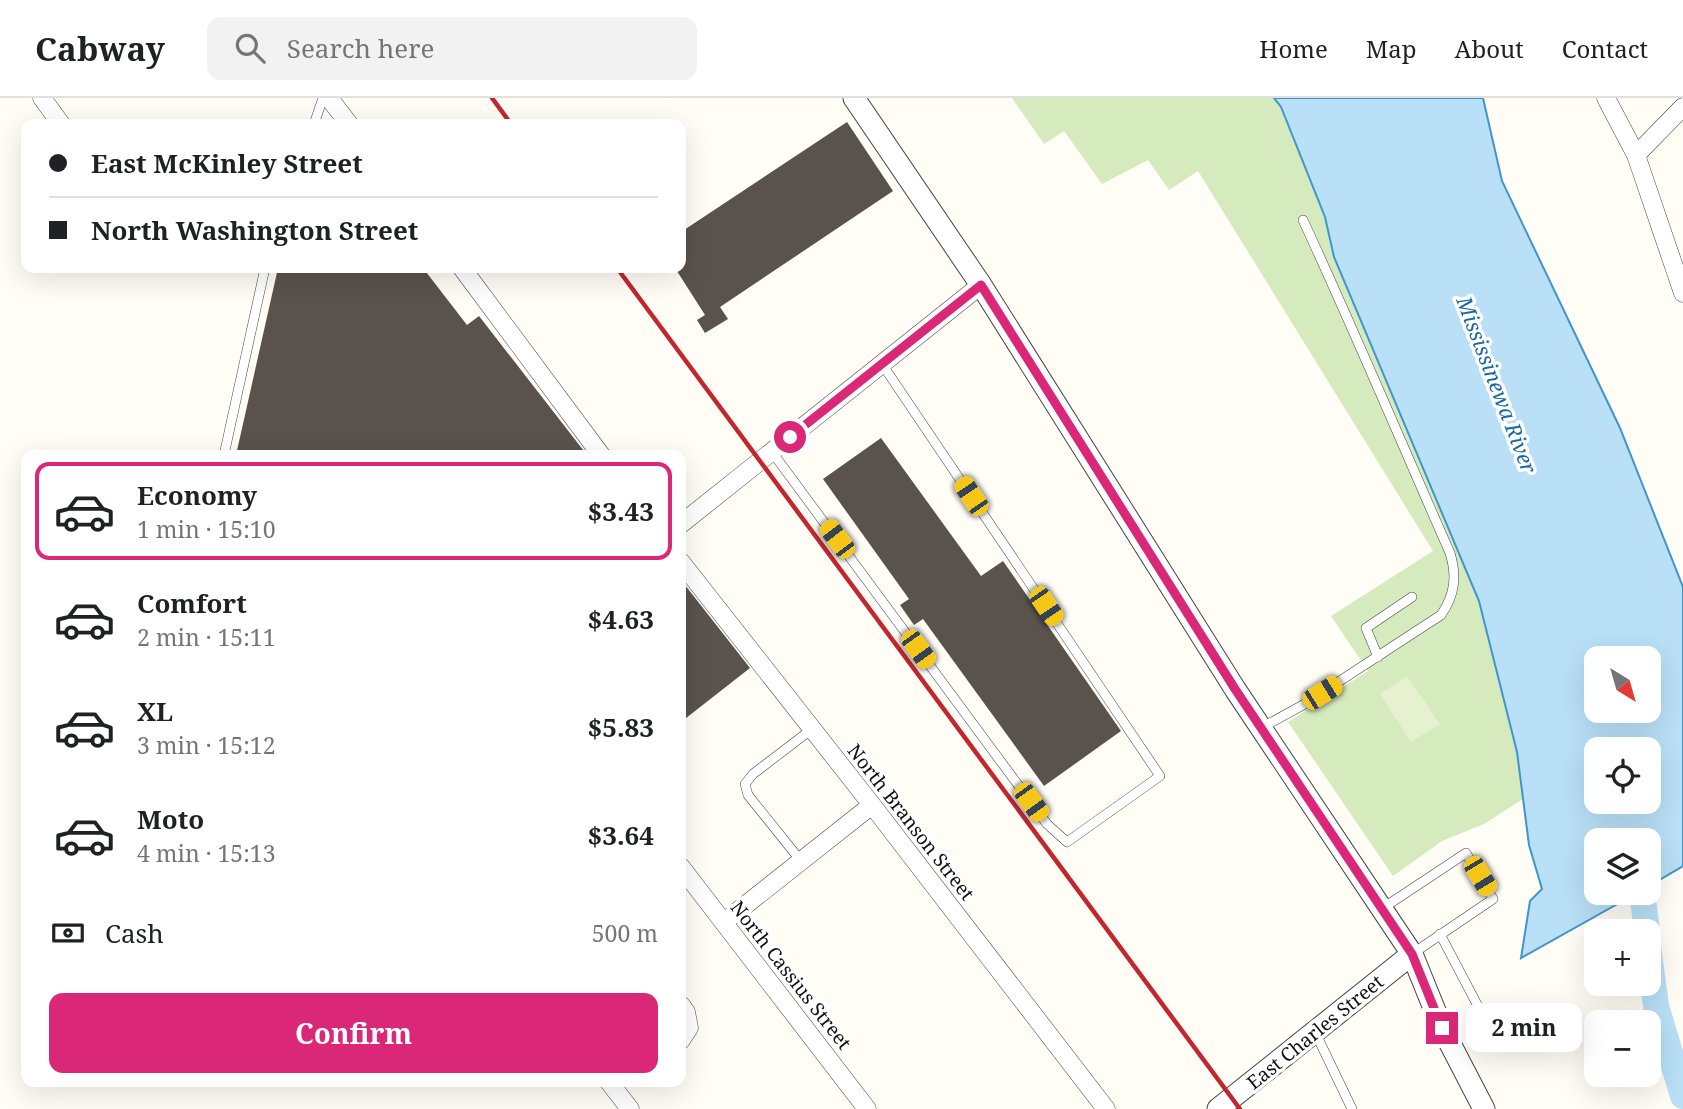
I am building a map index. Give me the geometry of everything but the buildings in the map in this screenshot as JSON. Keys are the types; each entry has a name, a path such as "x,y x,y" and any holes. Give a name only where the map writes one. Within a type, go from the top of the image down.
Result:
{"street":[{"path":"42,98 57,119"},
{"path":"329,98 345,119"},
{"path":"854,98 981,285 1261,728 1412,954 1442,1028 1484,1109"},
{"path":"1606,98 1636,155 1683,293"},
{"path":"1636,155 1683,107"},
{"path":"466,273 597,450"},
{"path":"686,520 981,285"},
{"name":"North Branson Street","path":"686,568 872,804 1106,1109"},
{"path":"724,922 872,804"},
{"name":"North Cassius Street","path":"686,873 867,1109"},
{"name":"East Charles Street","path":"1218,1109 1412,954"},
{"path":"686,1012 689,1028 686,1032"},
{"path":"620,1087 630,1109"}],"lane":[{"path":"316,119 323,98"},
{"path":"1261,728 1303,705 1441,615 1449,604 1455,584 1454,565 1367,368 1353,328 1303,220"},
{"path":"225,450 264,273"},
{"path":"766,457 1047,824 1067,842 1160,776 882,364"},
{"path":"1378,657 1366,628 1412,597"},
{"path":"801,861 748,795 745,784 812,729"},
{"path":"1382,909 1466,853 1493,899 1412,954"},
{"path":"1440,934 1480,1010"},
{"path":"1315,1032 1352,1109"}],"green space":[{"path":"1012,98 1274,98 1325,217 1334,257 1479,601 1517,752 1523,799 1484,824 1442,841 1393,876 1288,722 1368,671 1331,616 1433,551 1198,171 1169,190 1148,160 1102,184 1064,131 1044,144"},
{"path":"1407,676 1440,724 1411,742 1380,694"}],"water":[{"path":"1274,98 1483,98 1502,181 1620,428 1683,587 1683,866 1661,879 1661,828 1584,828 1584,905 1616,905 1591,919 1584,919 1584,923 1521,958 1530,901 1542,889 1529,845 1517,752 1479,601 1334,257 1325,217 1281,107"}],"waterway":[{"name":"Mississinewa River","path":"1644,905 1645,919"},
{"name":"Mississinewa River","path":"1655,996 1683,1096"}],"railway":[{"path":"492,98 507,119"},
{"path":"621,273 1240,1109"}],"route":[{"path":"790,437 981,285 1235,689 1412,954 1442,1028"}]}
